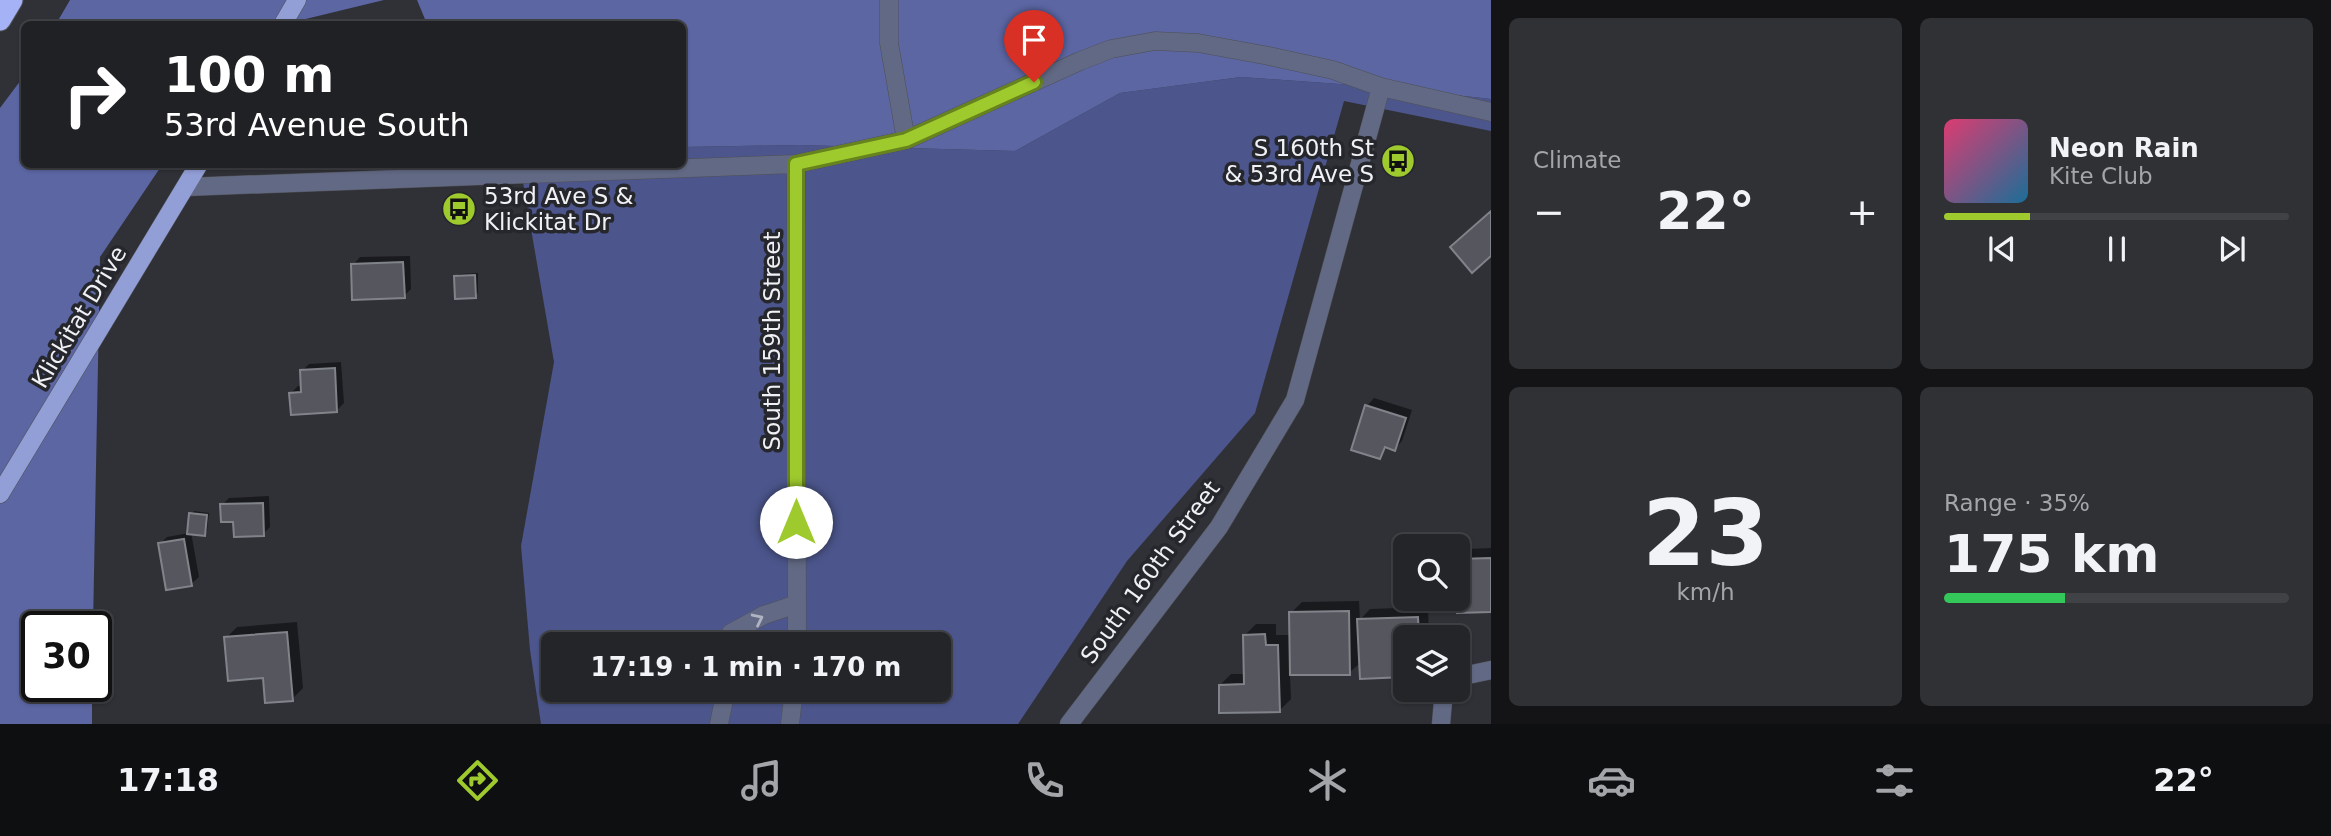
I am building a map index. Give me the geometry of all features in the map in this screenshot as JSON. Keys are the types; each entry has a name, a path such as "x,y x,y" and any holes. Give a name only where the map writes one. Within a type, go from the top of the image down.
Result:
{"highway":[{"path":"0,20 12,0"}],"main road":[{"path":"285,21 297,0"},
{"name":"Klickitat Drive","path":"0,494 197,168"}],"street":[{"path":"889,0 889,43 906,140"},
{"path":"186,187 796,164 906,140 1080,61 1111,49 1155,41 1198,43 1269,56 1333,70 1381,87 1491,112"},
{"name":"South 160th Street","path":"1069,724 1219,527 1294,400 1381,87"},
{"name":"South 159th Street","path":"796,164 797,632"},
{"path":"733,632 764,615 797,604"},
{"path":"1470,674 1491,670"},
{"path":"719,724 724,702"},
{"path":"790,724 793,702"},
{"path":"1441,724 1443,702"}],"shaded area":[{"path":"70,0 384,0 297,21 58,21"},
{"path":"417,0 1491,0 1491,99 1381,87 1241,77 1120,93 1015,151 799,145 686,147 686,21 426,21"},
{"path":"1241,77 1381,87 1491,99 1491,131 1344,101 1255,413 1127,561 1018,724 541,724 530,650 521,546 554,362 521,168 686,168 686,147 799,145 1015,151 1120,93"},
{"path":"21,80 21,168 160,168 100,257 93,611 21,611 21,702 92,702 92,724 0,724 0,108"}],"building":[{"path":"1491,211 1491,256 1472,273 1450,247"},
{"path":"403,262 405,298 352,300 351,264"},
{"path":"475,275 476,298 455,299 454,276"},
{"path":"335,368 337,412 291,415 289,393 301,392 300,370"},
{"path":"1365,405 1406,418 1395,451 1385,447 1380,459 1351,450"},
{"path":"263,503 264,536 234,537 233,522 221,522 220,504"},
{"path":"189,513 207,515 205,536 187,534"},
{"path":"184,539 192,586 166,590 158,543"},
{"path":"1491,558 1491,612 1457,613 1470,611 1470,559"},
{"path":"1349,611 1350,675 1290,675 1289,612"},
{"path":"1418,617 1418,625 1393,625 1393,678 1360,679 1357,619"},
{"path":"287,632 293,701 265,703 263,678 228,681 224,637"},
{"path":"1265,634 1266,645 1278,645 1280,712 1219,713 1219,685 1244,684 1243,635"}],"place":[{"name":"S 160th St & 53rd Ave S","path":"1398,161"},
{"name":"53rd Ave S & Klickitat Dr","path":"459,209"}],"route":[{"path":"796,522 796,164 906,140 1034,82"}]}
